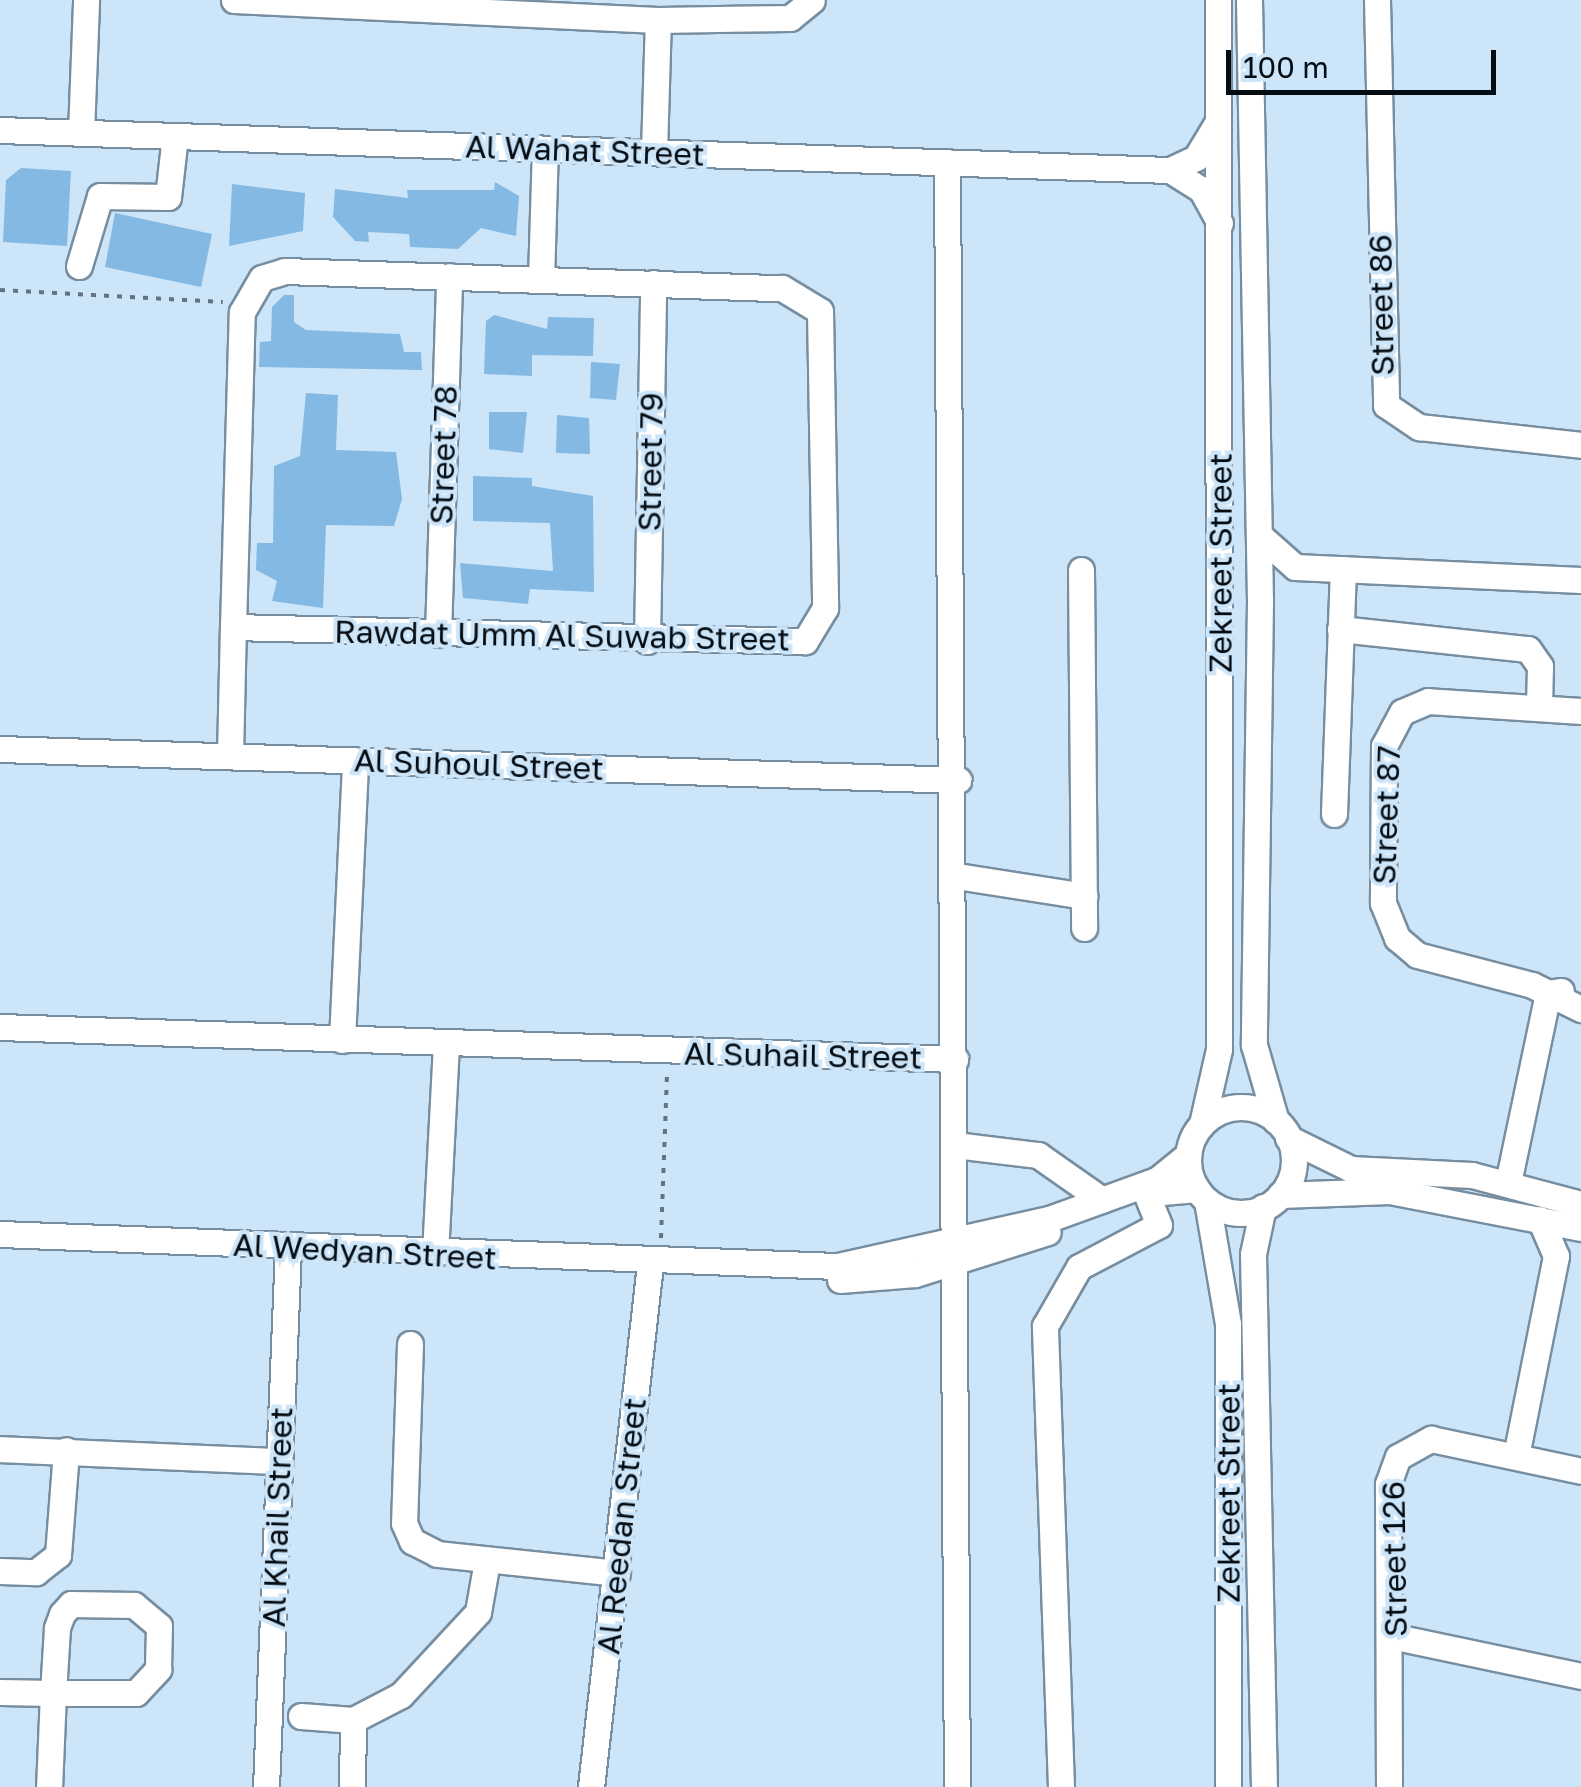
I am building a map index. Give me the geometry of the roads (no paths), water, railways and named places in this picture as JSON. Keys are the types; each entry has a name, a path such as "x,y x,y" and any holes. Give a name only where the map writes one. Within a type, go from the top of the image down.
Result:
{"street":[{"path":"81,132 86,0"},
{"path":"234,0 790,18 812,0"},
{"name":"Zekreet Street","path":"1202,1124 1219,1048 1218,0"},
{"name":"Street 86","path":"1377,0 1386,405 1419,427 1581,445"},
{"name":"Zekreet Street","path":"1254,5 1260,601 1254,1045 1282,1130"},
{"path":"649,13 654,152"},
{"path":"1218,120 1202,151 1170,170 1201,188 1220,223"},
{"name":"Al Wahat Street","path":"0,130 1170,170"},
{"path":"78,266 100,196 168,197 175,136"},
{"path":"541,280 545,148"},
{"path":"948,162 958,780 955,1059"},
{"name":"Rawdat Umm Al Suwab Street","path":"276,272 449,276 794,289 820,311 825,608 820,627 796,644 234,627 243,304 276,272"},
{"name":"Street 78","path":"438,634 449,276"},
{"name":"Street 79","path":"648,640 653,283"},
{"path":"1259,536 1295,567 1581,580"},
{"path":"1260,601 1295,567"},
{"path":"1334,814 1343,569"},
{"path":"1081,570 1084,928"},
{"path":"230,756 234,627"},
{"path":"1340,628 1528,649 1540,666 1539,708"},
{"name":"Street 87","path":"1581,711 1428,701 1395,719 1384,746 1383,903 1398,938 1417,955 1548,992 1581,1009"},
{"name":"Al Suhoul Street","path":"0,748 958,780"},
{"path":"342,1040 355,760"},
{"path":"957,876 1084,896"},
{"path":"1508,1184 1548,992"},
{"name":"Street 87","path":"1548,992 1581,993"},
{"name":"Al Suhail Street","path":"0,1027 955,1059 957,1787"},
{"path":"435,1254 446,1044"},
{"path":"1516,1456 1556,1256 1581,1229 1390,1183 1350,1170 1238,1107 1202,1124 1188,1155 1202,1195 1240,1212 1272,1201 1390,1183 1508,1184 1581,1204"},
{"path":"1272,1201 1293,1168 1282,1130"},
{"path":"955,1145 1038,1155 1102,1200"},
{"name":"Al Wedyan Street","path":"954,1252 1157,1180 1188,1155"},
{"path":"1062,1787 1045,1326 1079,1267 1159,1225 1147,1195"},
{"name":"Al Wedyan Street","path":"0,1234 731,1268 856,1264 954,1252 1147,1195 1202,1195"},
{"name":"Zekreet Street","path":"1202,1195 1228,1324 1228,1787"},
{"name":"Zekreet Street","path":"1264,1787 1253,1254 1272,1201"},
{"path":"1540,1219 1556,1256"},
{"name":"Al Khail Street","path":"266,1787 288,1248"},
{"name":"Al Reedan Street","path":"591,1787 655,1264"},
{"path":"410,1344 406,1532 427,1552 617,1573"},
{"name":"Street 126","path":"1390,1787 1396,1637 1388,1484 1398,1457 1432,1439 1581,1471"},
{"path":"0,1449 280,1460"},
{"path":"0,1570 36,1572 58,1555 66,1450"},
{"path":"301,1716 353,1720 401,1695 478,1612 487,1561"},
{"path":"0,1692 53,1694 149,1685 160,1626 149,1611 70,1604 57,1628 53,1694 49,1787"},
{"path":"1396,1637 1581,1676"},
{"path":"352,1787 353,1720"}]}
